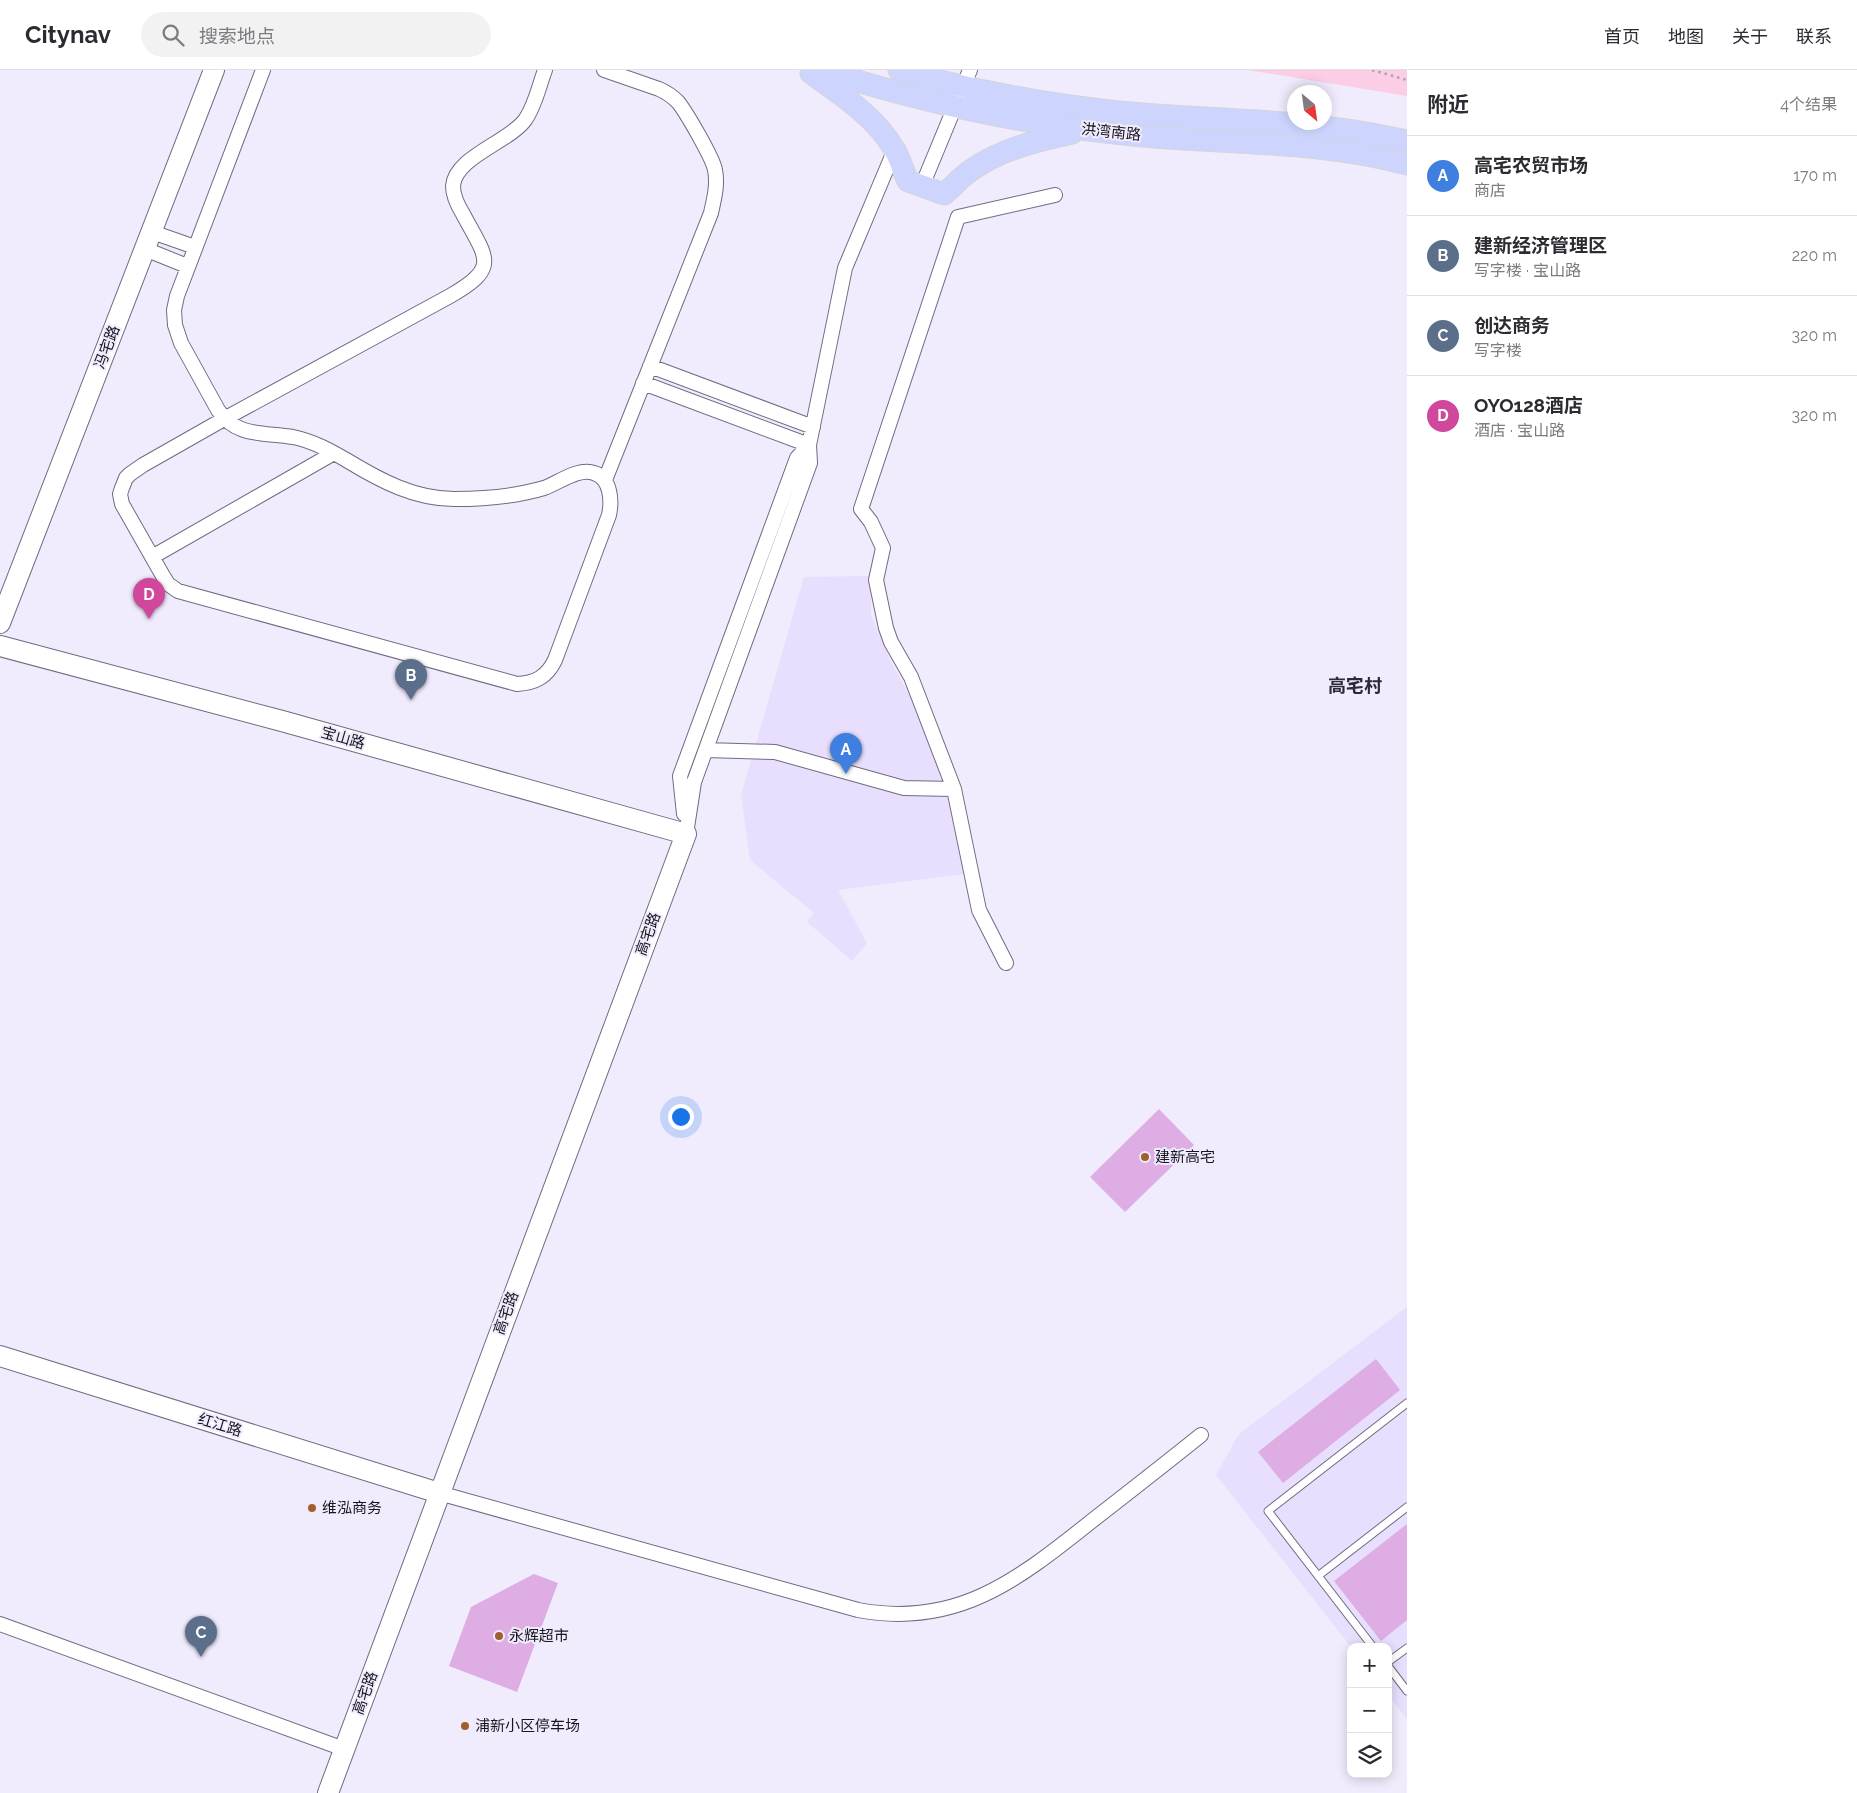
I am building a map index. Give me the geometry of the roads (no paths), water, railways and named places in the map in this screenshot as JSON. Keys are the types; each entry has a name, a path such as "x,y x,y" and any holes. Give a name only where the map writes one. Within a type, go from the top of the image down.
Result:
{"main road":[{"path":"806,70 844,97 882,131 894,149 908,181 944,194 970,171 994,156 1027,143 1087,130"},
{"name":"洪湾南路","path":"820,70 913,97 997,116 1133,135 1309,146 1378,156 1407,164"},
{"name":"洪湾南路","path":"899,70 966,78 1030,100 1110,111 1342,129 1407,141"}],"street":[{"name":"冯宅路","path":"0,624 214,70"},
{"path":"263,70 187,266 174,310 175,325 182,343 224,419 251,432 304,440 334,453 402,490 420,496 436,499 478,498 533,490 588,472 594,472 605,480 611,500 609,515 555,660 546,675 526,683 505,682 178,591 168,584 122,504 120,494 123,483 136,469 224,419 450,296 477,279 485,263 483,253 458,205 453,184 465,164 506,136 525,120 545,70"},
{"path":"604,70 659,89 672,96 681,107 710,157 715,169 717,182 710,213 605,480"},
{"path":"922,186 966,78"},
{"path":"686,834 694,782 810,463 809,445 845,268 894,149"},
{"path":"1006,962 979,910 954,789 911,677 891,642 886,628 876,580 883,548 871,522 861,509 958,217 1055,195"},
{"path":"148,241 195,247"},
{"path":"148,241 187,266"},
{"path":"650,366 813,426"},
{"path":"643,383 809,445"},
{"path":"686,834 680,776 797,458 809,445"},
{"path":"152,557 334,453"},
{"name":"宝山路","path":"0,646 282,721 686,834"},
{"path":"706,750 775,752 904,788 954,789"},
{"name":"高宅路","path":"328,1793 686,834"},
{"name":"红江路","path":"0,1356 439,1493"},
{"path":"439,1493 849,1608 886,1614 916,1613 952,1608 971,1601 1021,1576 1201,1436"},
{"path":"0,1624 344,1749"}],"lane":[{"path":"1370,1643 1268,1511 1407,1403"},
{"path":"1318,1576 1407,1507"},
{"path":"1392,1659 1407,1648"},
{"path":"1392,1671 1407,1691"}],"place":[{"name":"OYO128酒店","path":"149,619"},
{"name":"建新经济管理区","path":"411,700"},
{"name":"高宅农贸市场","path":"846,774"},
{"name":"建新高宅","path":"1145,1157"},
{"name":"维泓商务","path":"312,1508"},
{"name":"永辉超市","path":"499,1636"},
{"name":"创达商务","path":"201,1657"},
{"name":"浦新小区停车场","path":"465,1726"}],"district":[{"name":"高宅村","path":"1355,685"}]}
